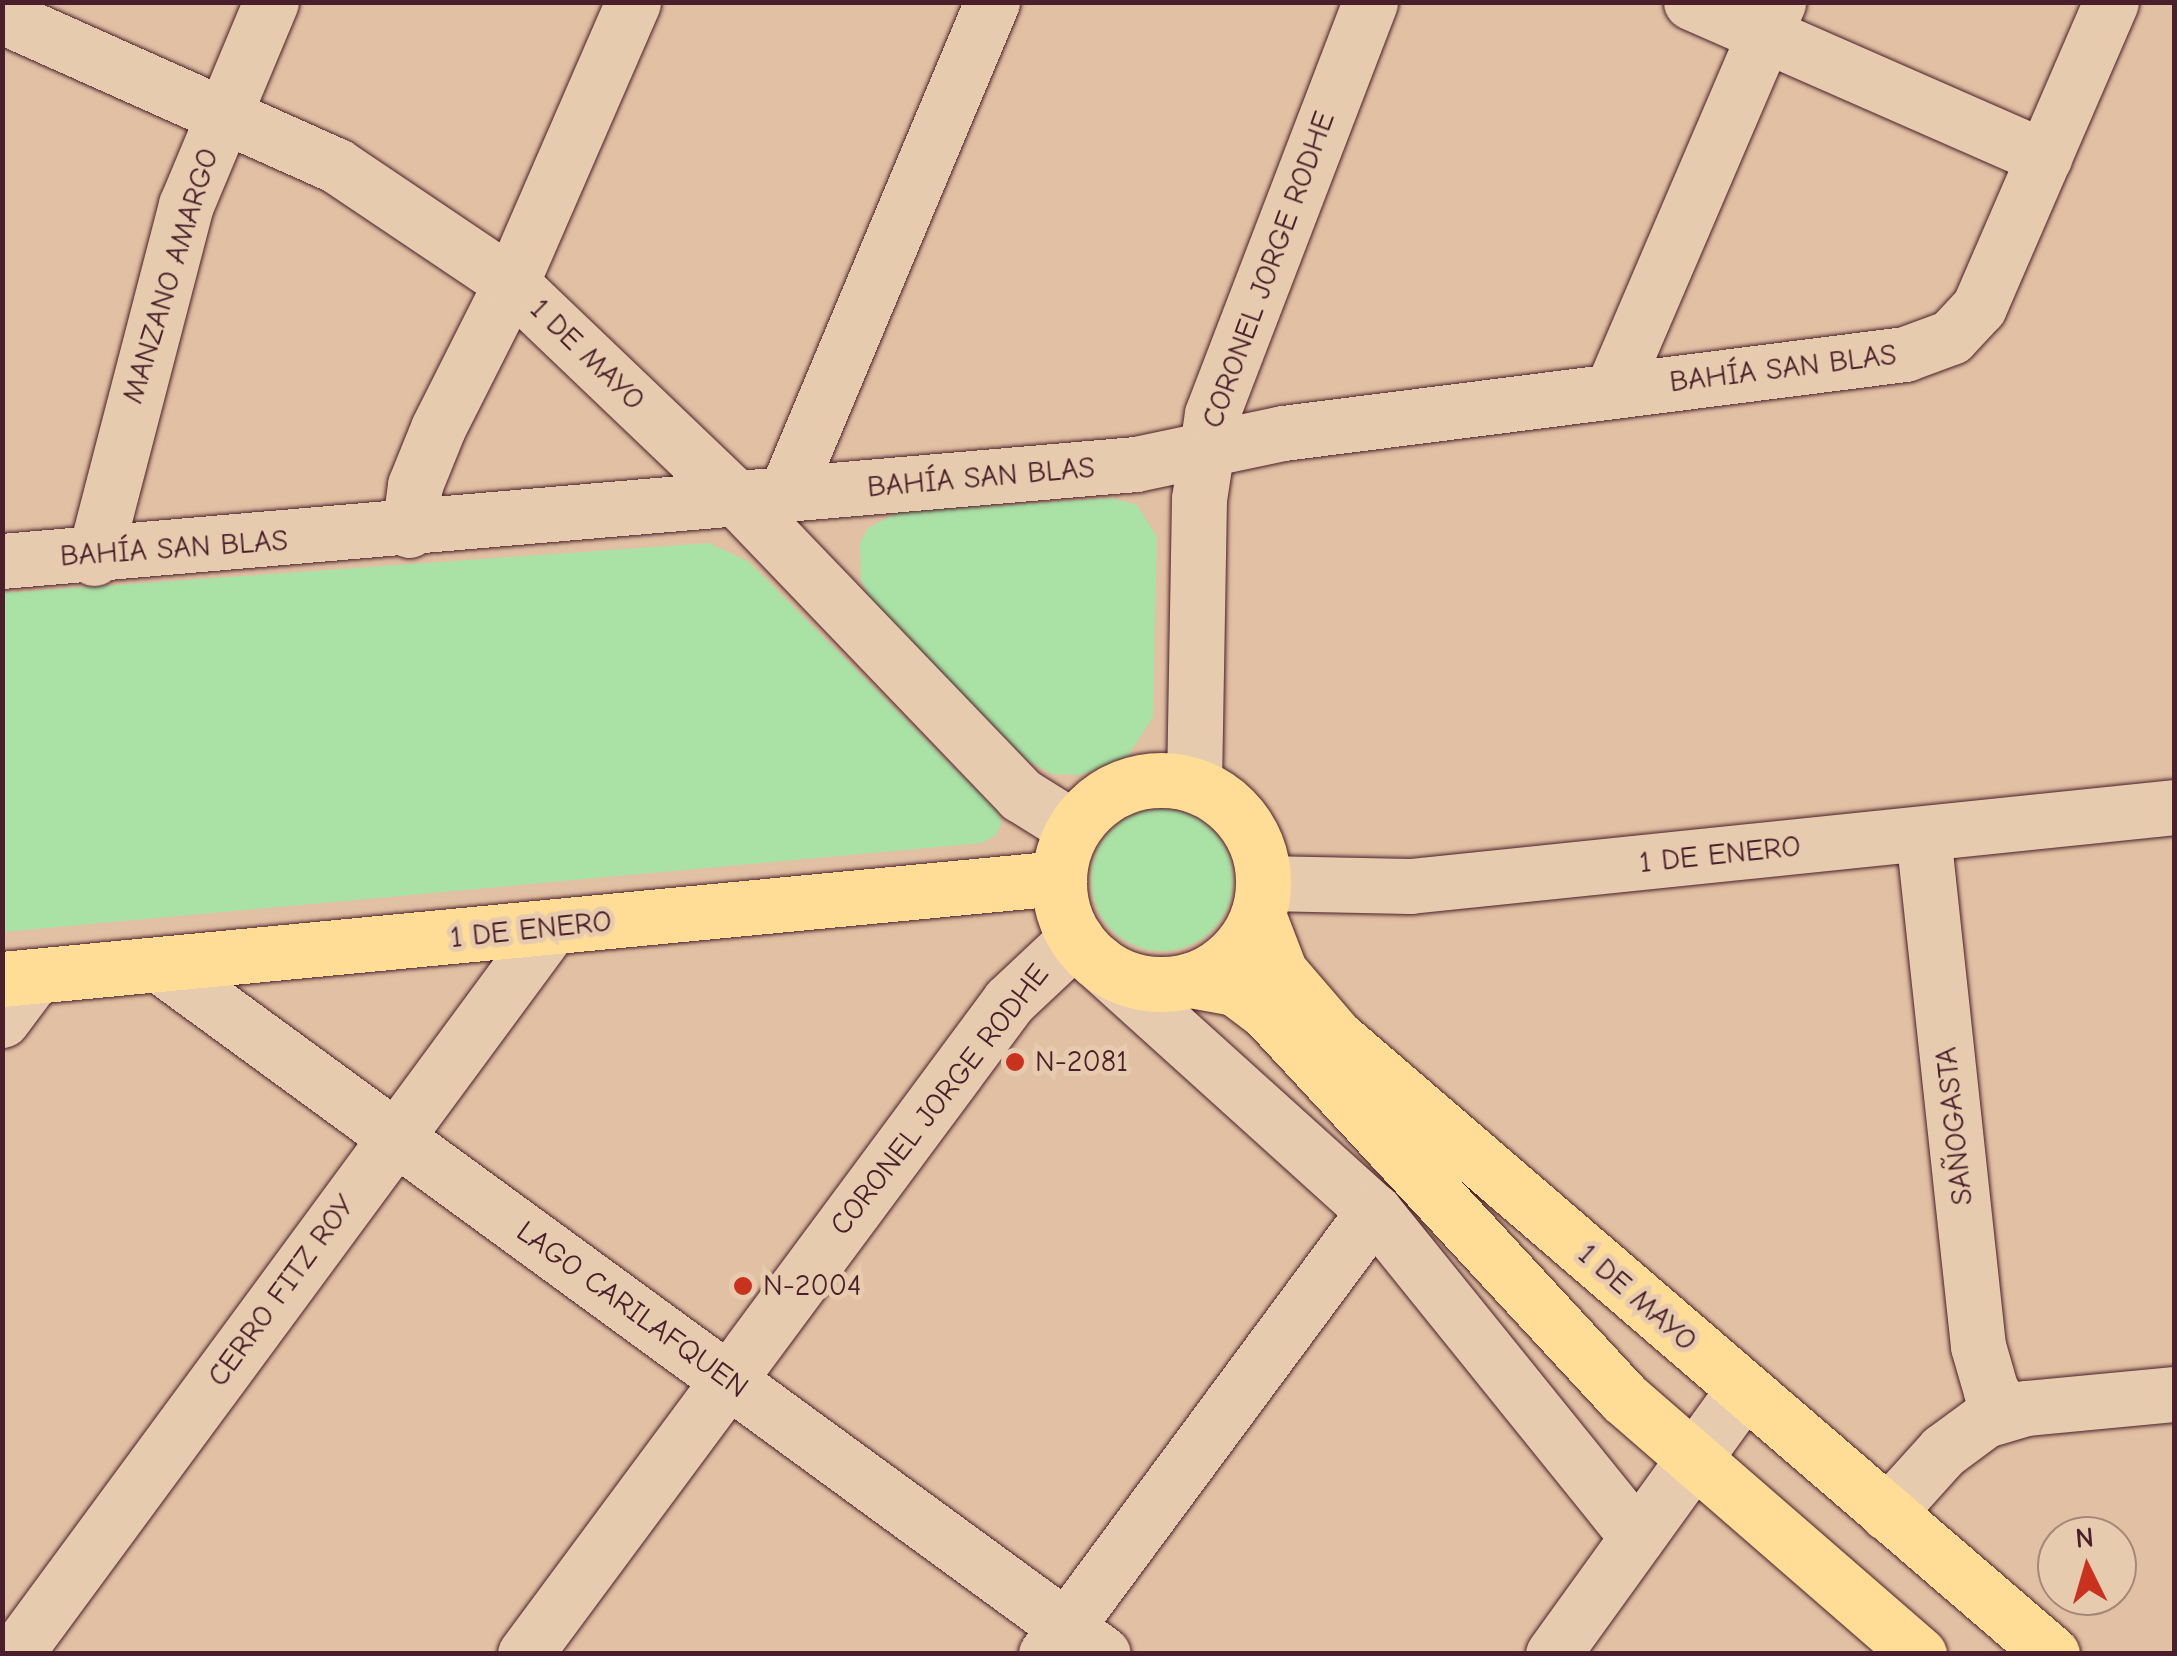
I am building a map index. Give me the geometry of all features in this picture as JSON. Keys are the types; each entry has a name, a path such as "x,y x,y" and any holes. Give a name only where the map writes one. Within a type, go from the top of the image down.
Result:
{"main road":[{"path":"1190,980 1220,966 1243,943 1261,899 1244,822 1222,800 1194,785 1135,783 1110,793 1066,853 1087,950 1126,978 1158,984 1190,980 1234,988 1266,1012 1624,1398 1692,1462 1919,1654"},
{"name":"1 DE ENERO","path":"18,978 550,928 1066,853"},
{"name":"1 DE MAYO","path":"1261,899 1268,951 1315,1016 1743,1391 2052,1654"}],"street":[{"name":"MANZANO AMARGO","path":"94,558 186,205 271,2"},
{"path":"409,530 415,485 432,442 511,283 633,2"},
{"path":"762,498 992,2"},
{"name":"CORONEL JORGE RODHE","path":"1194,785 1204,453 1223,375 1370,2"},
{"path":"1691,2 1771,18 2044,157 2111,2"},
{"name":"1 DE MAYO","path":"2,16 222,112 401,204 511,283 762,498 1066,853"},
{"path":"1612,390 1771,18"},
{"name":"BAHÍA SAN BLAS","path":"2,561 94,558 409,530 1204,453 1283,433 1906,354 1951,337 1979,307 2044,157"},
{"name":"1 DE ENERO","path":"1261,899 2174,807"},
{"name":"SAÑOGASTA","path":"1924,834 1978,1346 1991,1391 2006,1412"},
{"name":"CERRO FITZ ROY","path":"14,1654 550,928"},
{"path":"1087,950 1374,1211 1637,1537"},
{"name":"CORONEL JORGE RODHE","path":"526,1654 1018,989 1087,950"},
{"name":"LAGO CARILAFQUEN","path":"161,966 728,1380 1072,1645"},
{"path":"2,1020 18,978"},
{"path":"1072,1645 1374,1211"},
{"path":"1552,1654 1743,1391"},
{"path":"1886,1512 1943,1451 2006,1412 2174,1394"}],"green space":[{"path":"1111,498 1137,505 1157,537 1153,717 1128,756 1081,775 1052,774 1027,760 880,616 861,581 860,543 868,528 899,512"},
{"path":"709,543 749,562 994,808 1002,822 996,835 982,843 3,932 3,593"},
{"path":"1162,809 1189,814 1212,830 1228,853 1233,880 1228,907 1212,930 1189,946 1162,951 1135,946 1112,930 1096,907 1091,880 1096,853 1112,830 1135,814"}],"place":[{"name":"N-2081","path":"1015,1062"},
{"name":"N-2004","path":"743,1286"}]}
